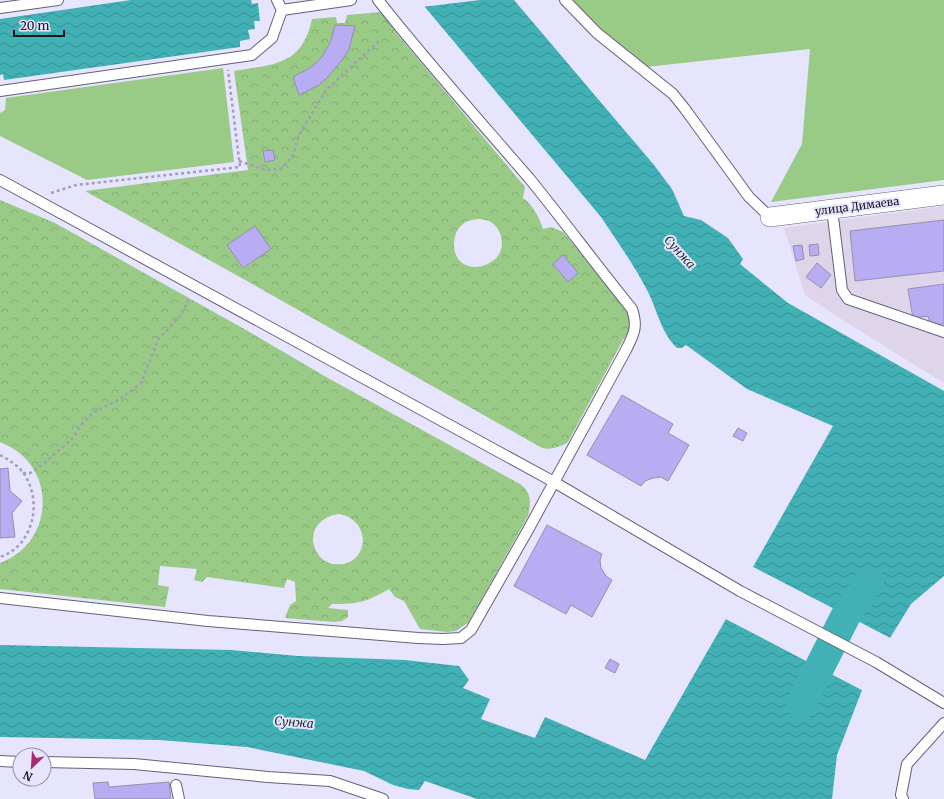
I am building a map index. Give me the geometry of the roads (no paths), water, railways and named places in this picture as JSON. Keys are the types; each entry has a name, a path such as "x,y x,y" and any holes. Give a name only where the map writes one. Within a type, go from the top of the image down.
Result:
{"street":[{"name":"улица Димаева","path":"770,217 944,195"}],"lane":[{"path":"0,8 58,0"},
{"path":"0,91 252,55 272,38 282,10 277,0"},
{"path":"282,10 351,0"},
{"path":"0,598 216,621 418,638 461,638 471,630 626,350 634,334 636,320 632,309 581,242 378,0"},
{"path":"566,0 597,33 673,94 749,197 770,217"},
{"path":"0,180 554,482 740,591 876,662 944,703"},
{"path":"832,209 842,290 848,299 944,332"},
{"path":"903,799 901,795 907,764 944,723"},
{"path":"0,761 12,762"},
{"path":"52,762 134,764 268,777 330,781 383,799"},
{"path":"176,785 179,799"}],"water":[{"path":"131,0 251,0 252,4 258,3 260,21 254,21 255,29 248,30 250,39 240,41 240,47 4,80 3,74 0,75 0,19"},
{"name":"Сунжа","path":"419,0 514,0 654,165 672,189 684,216 701,220 728,238 743,259 740,264 788,303 944,391 944,576 911,604 890,638 753,567 833,426 747,389 686,345 682,348 677,348 663,328 651,297 642,281 601,217"},
{"name":"Сунжа","path":"726,619 862,690 837,755 832,799 477,799 425,781 419,790 408,789 393,785 364,771 247,747 159,740 0,737 0,645 231,650 298,656 405,660 459,666 469,680 463,688 490,699 481,719 535,738 545,717 645,760"}],"waterway":[{"path":"801,704 846,615 869,582"}]}
